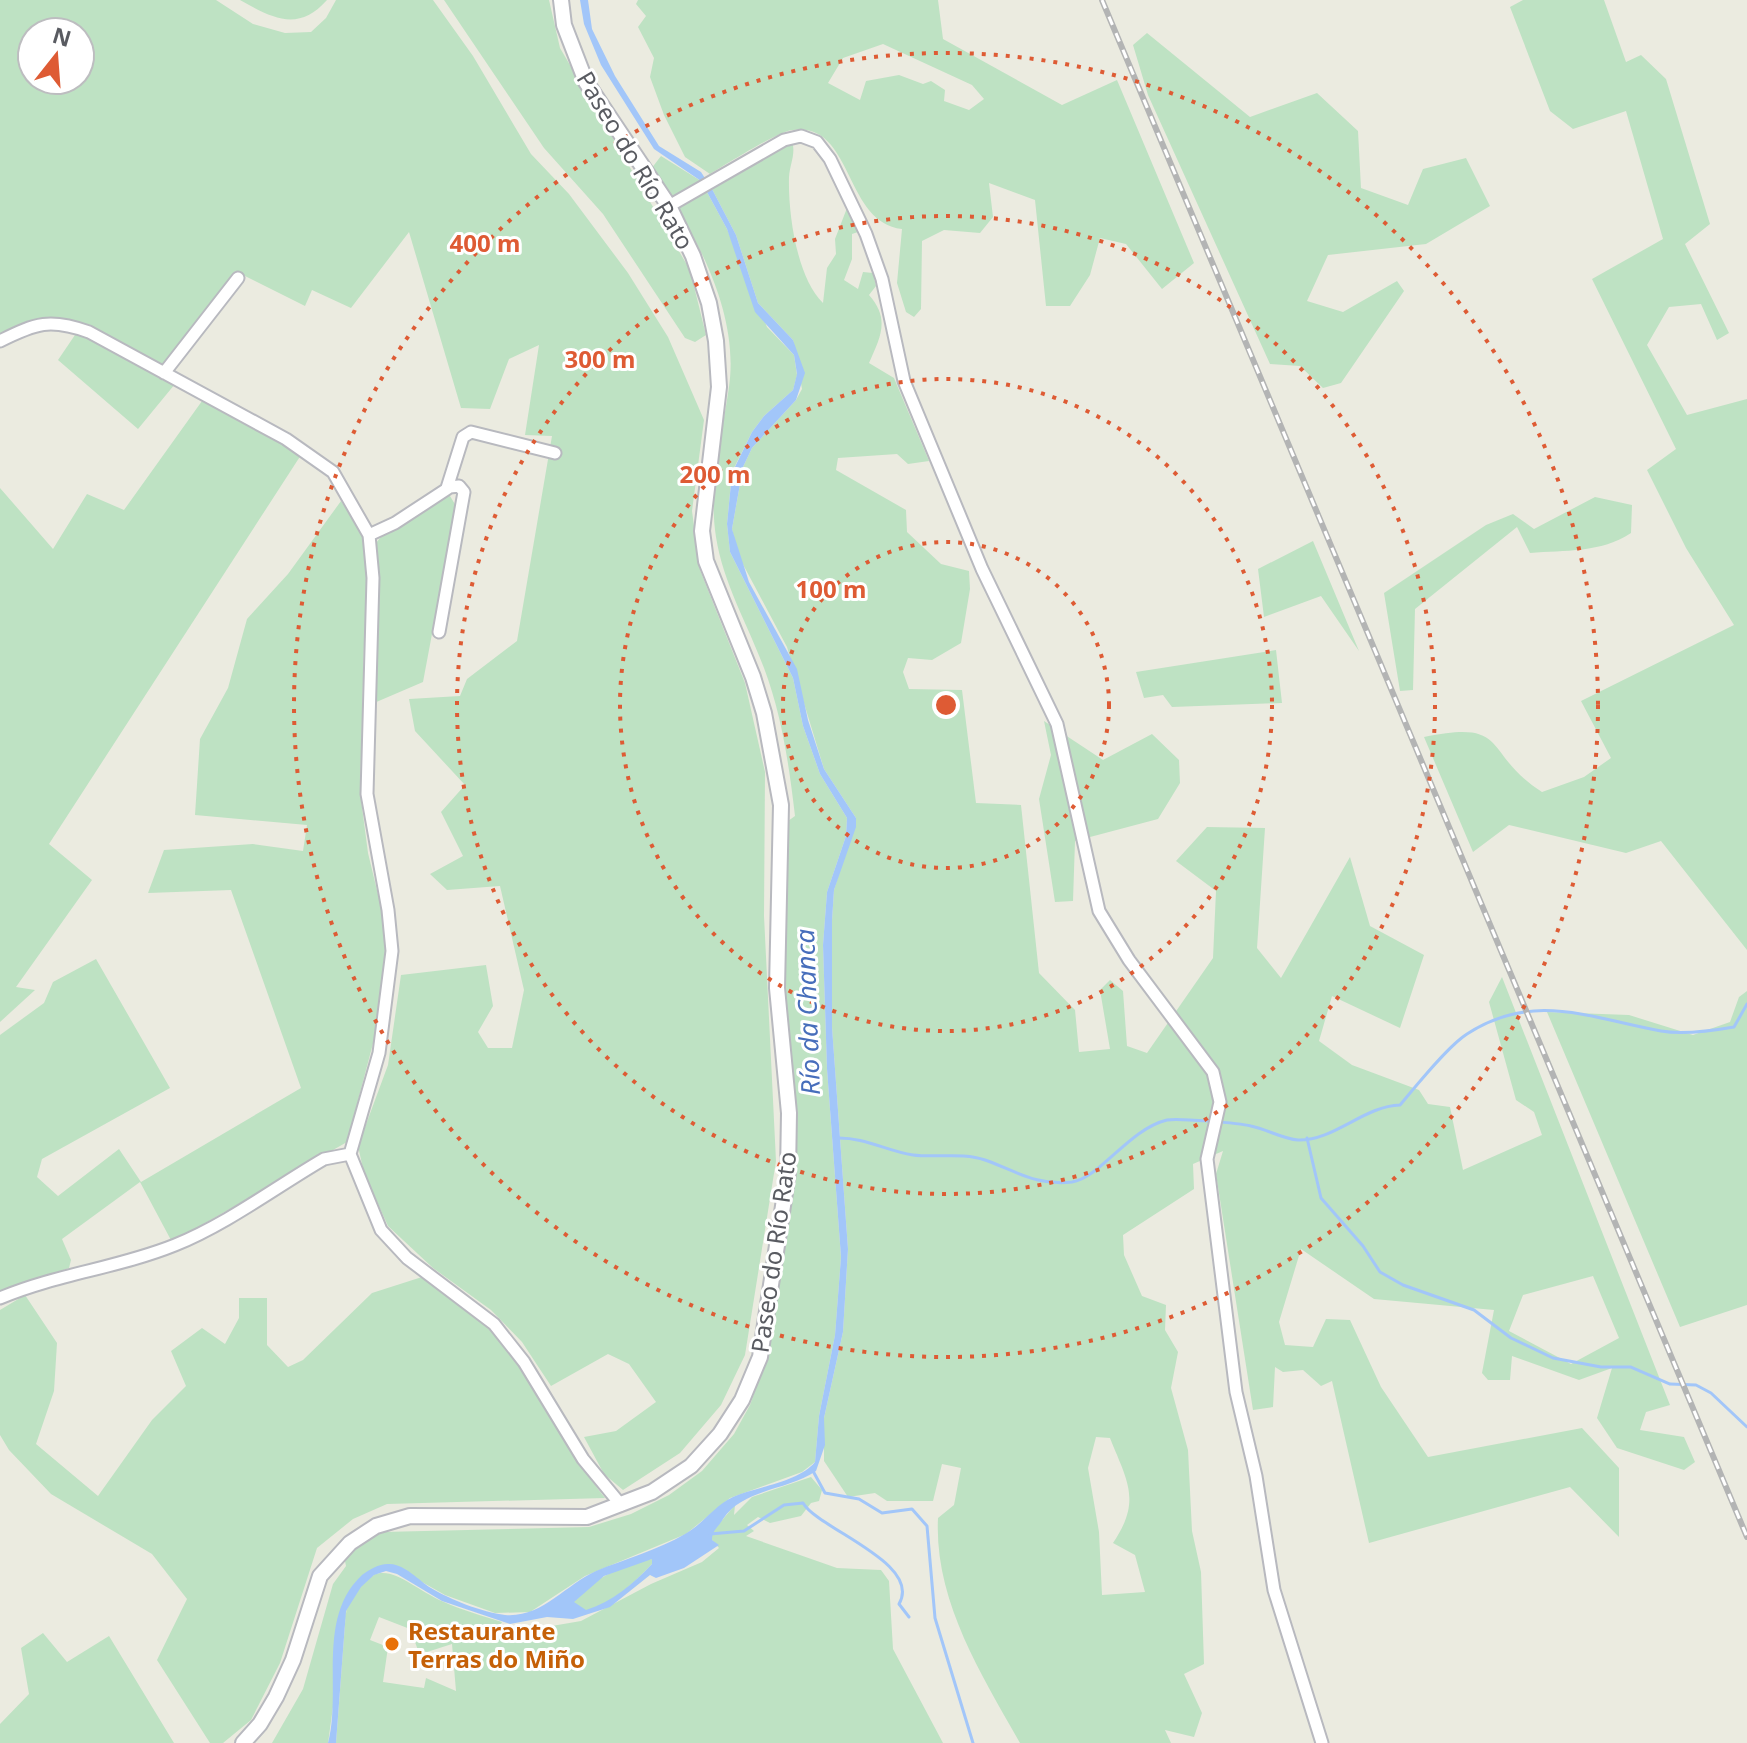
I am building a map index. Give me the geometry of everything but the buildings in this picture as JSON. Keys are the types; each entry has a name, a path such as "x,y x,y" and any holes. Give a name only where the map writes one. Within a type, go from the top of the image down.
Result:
{"street":[{"name":"Paseo do Río Rato","path":"243,1743 276,1697 293,1660 320,1576 350,1543 376,1526 410,1516 587,1517 652,1492 691,1466 720,1434 742,1400 760,1357 788,1173 789,1113 777,988 781,805 757,689 706,561 702,531 719,387 716,341 709,303 675,203 586,82 564,25 561,0"},
{"path":"675,203 784,140 801,136 817,142 830,159 871,249 887,299 904,381 982,569 1057,724 1099,911 1129,960 1213,1072 1220,1102 1207,1159 1236,1392 1256,1476 1274,1590 1322,1743"},
{"path":"164,373 238,278"},
{"path":"0,341 34,325 62,323 89,332 286,439 333,472 369,535 373,578 367,794 373,843 388,910 392,951 379,1053 350,1154 381,1230 407,1258 494,1324 524,1362 583,1459 621,1505"},
{"path":"447,488 463,437 471,432 555,453"},
{"path":"369,535 395,523 447,488 459,486 464,492 439,632"},
{"path":"0,1298 41,1281 145,1256 179,1244 324,1159 350,1154"}],"green space":[{"path":"0,0 216,0 253,24 285,33 311,32 326,18 336,0 433,0 473,56 531,154 569,194 628,273 668,337 704,420 692,511 700,570 745,683 765,772 764,916 776,1161 745,1355 721,1405 680,1453 623,1490 604,1474 584,1437 616,1431 656,1402 629,1364 608,1354 551,1386 522,1342 491,1310 433,1268 388,1226 364,1173 358,1146 388,1065 401,975 486,965 493,1006 478,1032 488,1048 512,1048 524,990 500,886 447,890 430,874 463,856 441,812 465,785 415,731 409,699 460,696 467,679 517,641 552,436 525,435 539,345 509,359 490,409 461,408 409,232 351,308 312,290 305,306 235,271 198,324 161,367 84,326 45,321 0,334"},
{"path":"240,0 327,0 306,16 285,19 264,13"},
{"path":"444,0 549,0 560,48 690,270 706,335 695,342 685,338 603,214 544,148"},
{"path":"638,0 938,0 943,39 1062,105 1117,80 1194,263 1162,289 1126,244 1100,238 1090,275 1070,306 1046,306 1035,200 989,183 993,217 980,233 944,230 922,241 921,309 914,317 906,312 897,283 902,229 883,222 869,209 827,141 812,131 784,132 710,174 685,157 664,115 650,77 654,58 638,27 646,16 636,4","holes":["883,44 972,85 984,99 969,110 944,101 945,90 931,81 923,84 899,75 866,81 860,100 828,83 843,58"]},
{"path":"1523,0 1604,0 1626,62 1641,55 1666,79 1710,224 1685,244 1729,333 1717,340 1701,304 1669,307 1647,345 1687,415 1747,399 1747,950 1661,841 1626,853 1509,825 1473,852 1424,737 1452,733 1484,736 1523,778 1542,792 1584,777 1611,758 1581,701 1734,625 1686,548 1647,470 1676,449 1592,279 1663,239 1626,111 1573,129 1550,111 1510,7"},
{"path":"1147,33 1250,117 1317,93 1358,131 1361,188 1408,205 1423,169 1466,158 1490,206 1426,244 1328,255 1307,301 1343,312 1397,281 1404,291 1341,383 1323,388 1300,366 1270,364 1148,95 1133,45"},
{"path":"792,140 789,192 792,227 807,278 823,303 827,268 836,254 835,239 847,208 858,232 852,234 852,259 844,280 858,289 863,272 873,273 876,286 869,295 880,312 881,328 869,363 894,378 929,461 908,464 897,454 838,458 836,470 906,510 907,532 941,564 969,571 970,589 961,643 932,660 908,658 903,672 909,689 962,690 976,803 1021,805 1039,973 1075,1010 1079,1052 1110,1049 1100,990 1110,980 1123,991 1127,1046 1147,1053 1213,958 1216,891 1176,861 1207,827 1265,828 1257,948 1281,978 1350,857 1370,926 1424,955 1400,1028 1332,996 1319,1041 1352,1065 1419,1090 1428,1104 1450,1107 1463,1170 1542,1135 1534,1112 1516,1100 1489,1002 1502,977 1670,1405 1646,1412 1640,1430 1684,1437 1695,1462 1684,1470 1617,1448 1597,1418 1612,1368 1579,1380 1512,1356 1510,1380 1488,1380 1482,1373 1494,1310 1374,1299 1301,1249 1279,1322 1285,1345 1313,1347 1326,1319 1350,1320 1381,1387 1428,1457 1582,1428 1619,1468 1619,1537 1570,1487 1369,1543 1332,1381 1321,1386 1303,1370 1283,1372 1275,1367 1273,1407 1253,1410 1216,1174 1223,1151 1193,1164 1194,1189 1123,1235 1124,1255 1142,1296 1166,1305 1165,1330 1178,1352 1171,1388 1188,1450 1192,1531 1201,1572 1204,1664 1184,1674 1202,1713 1194,1737 1165,1730 1171,1743 1020,1743 963,1635 944,1578 938,1518 954,1505 961,1468 942,1464 933,1501 887,1501 875,1493 848,1497 824,1461 824,1418 843,1332 848,1249 832,1027 832,921 834,890 856,818 824,769 787,647 738,555 732,529 743,467 752,448 796,400 802,389 793,340 758,303 736,235 712,189","holes":["1593,1276 1619,1338 1571,1364 1509,1331 1523,1295","1096,1437 1110,1438 1126,1479 1129,1490 1127,1514 1113,1543 1135,1555 1145,1592 1102,1595 1099,1532 1088,1468"]},
{"path":"661,156 701,181 727,229 767,327 794,355 797,375 793,390 764,416 752,432 732,472 727,524 730,552 793,678 803,726 820,774 847,818 846,836 827,892 823,945 827,1069 841,1257 835,1335 819,1416 815,1462 802,1472 730,1498 686,1534 585,1576 530,1612 495,1613 445,1595 390,1564 349,1592 328,1743 272,1743 303,1689 333,1584 346,1566 344,1556 382,1532 589,1527 631,1514 669,1495 702,1471 734,1434 750,1405 767,1357 797,1138 783,970 788,821 795,816 776,704 730,587 716,537 715,480 731,358 727,329 720,300 697,244 651,169"},
{"path":"77,332 175,384 138,429 58,360"},
{"path":"202,401 301,455 49,844 92,880 16,987 35,990 0,1022 0,488 53,549 87,494 124,510"},
{"path":"441,496 450,496 456,506 423,682 374,703 378,588 376,543 384,533"},
{"path":"1595,497 1632,505 1631,533 1595,547 1530,553 1517,527 1415,609 1413,690 1400,691 1384,593 1486,525 1513,514 1534,529"},
{"path":"341,501 372,549 364,644 360,792 368,853 388,936 385,998 347,1142 172,1242 140,1182 62,1239 71,1260 69,1268 0,1294 0,1035 44,1003 53,982 96,959 170,1088 42,1159 37,1177 58,1196 119,1149 141,1182 301,1088 231,890 148,893 164,850 253,844 303,851 307,825 195,815 200,739 228,688 247,619 288,574"},
{"path":"1313,541 1359,651 1321,596 1264,617 1258,569"},
{"path":"1276,650 1282,703 1172,707 1163,695 1144,698 1136,672"},
{"path":"1044,721 1103,760 1152,734 1179,760 1180,783 1158,819 1075,841 1073,901 1055,902 1039,799 1051,755"},
{"path":"1747,991 1747,1305 1680,1327 1547,1012 1629,1015 1693,1035 1730,1022 1739,997"},
{"path":"422,1277 482,1323 506,1348 536,1389 605,1498 387,1504 353,1519 317,1548 280,1663 251,1720 223,1743 210,1743 157,1660 187,1599 152,1554 51,1494 9,1450 0,1435 0,1310 25,1295 57,1343 54,1391 36,1444 98,1496 152,1420 186,1386 171,1351 202,1328 225,1344 239,1318 239,1298 267,1298 267,1345 288,1367 303,1360 372,1293"},
{"path":"811,1477 822,1490 819,1501 811,1503 801,1516 770,1523 758,1517 747,1525 754,1531 746,1536 837,1568 881,1570 889,1581 893,1649 943,1743 336,1743 346,1611 357,1590 368,1578 379,1573 390,1574 444,1602 502,1622 494,1636 581,1621 651,1584 702,1562 719,1548 712,1540 712,1532 735,1505 734,1515 752,1497","holes":["379,1617 410,1629 418,1650 427,1652 452,1644 456,1691 426,1678 424,1688 383,1682 388,1647 370,1640"]},
{"path":"652,1559 652,1564 623,1592 599,1607 586,1612 561,1612 560,1607 603,1577"},
{"path":"43,1633 67,1662 109,1636 174,1743 0,1743 0,1724 29,1694 21,1648"}],"water":[{"path":"580,0 588,0 592,29 615,76 659,146 701,172 712,189 736,235 758,303 793,340 805,373 796,400 752,448 743,467 732,529 749,582 797,669 808,720 824,769 856,818 856,827 834,890 832,921 832,1027 848,1249 843,1332 824,1418 825,1445 816,1471 742,1501 714,1531 712,1540 719,1545 684,1568 656,1578 650,1575 610,1607 573,1619 547,1617 510,1624 442,1601 397,1574 386,1571 374,1575 361,1587 346,1611 336,1743 328,1743 339,1612 348,1592 362,1575 379,1565 396,1565 457,1601 496,1613 518,1615 542,1606 596,1571 675,1540 733,1497 788,1479 815,1462 819,1416 835,1335 841,1257 827,1069 823,945 827,892 846,836 847,818 820,774 803,726 793,678 730,552 727,524 732,473 752,432 764,416 793,390 797,374 794,355 755,312 727,229 701,181 654,149 601,65 584,24","holes":["652,1559 652,1564 630,1585 605,1602 586,1610 574,1602 604,1576"]}],"waterway":[{"path":"836,1138 913,1155 977,1158 1037,1180 1072,1182 1093,1172 1140,1133 1167,1120 1244,1125 1298,1140 1324,1135 1374,1111 1400,1105 1459,1040 1491,1021 1515,1014 1562,1012 1661,1031 1688,1033 1734,1027 1747,1004"},
{"path":"1307,1138 1321,1198 1363,1246 1380,1272 1403,1285 1474,1310 1511,1338 1553,1358 1601,1367 1631,1367 1670,1384 1696,1385 1711,1393 1747,1427"},
{"path":"813,1471 825,1493 859,1499 882,1513 912,1509 927,1526 935,1618 973,1743"},
{"path":"710,1534 744,1531 784,1505 803,1503 812,1513 883,1561 896,1575 902,1589 899,1604 909,1617"}],"railway":[{"path":"1102,0 1747,1537"}],"place":[{"name":"Restaurante Terras do Miño","path":"392,1644"}],"water label":[{"name":"Río da Chanca","path":"807,1012"}]}
